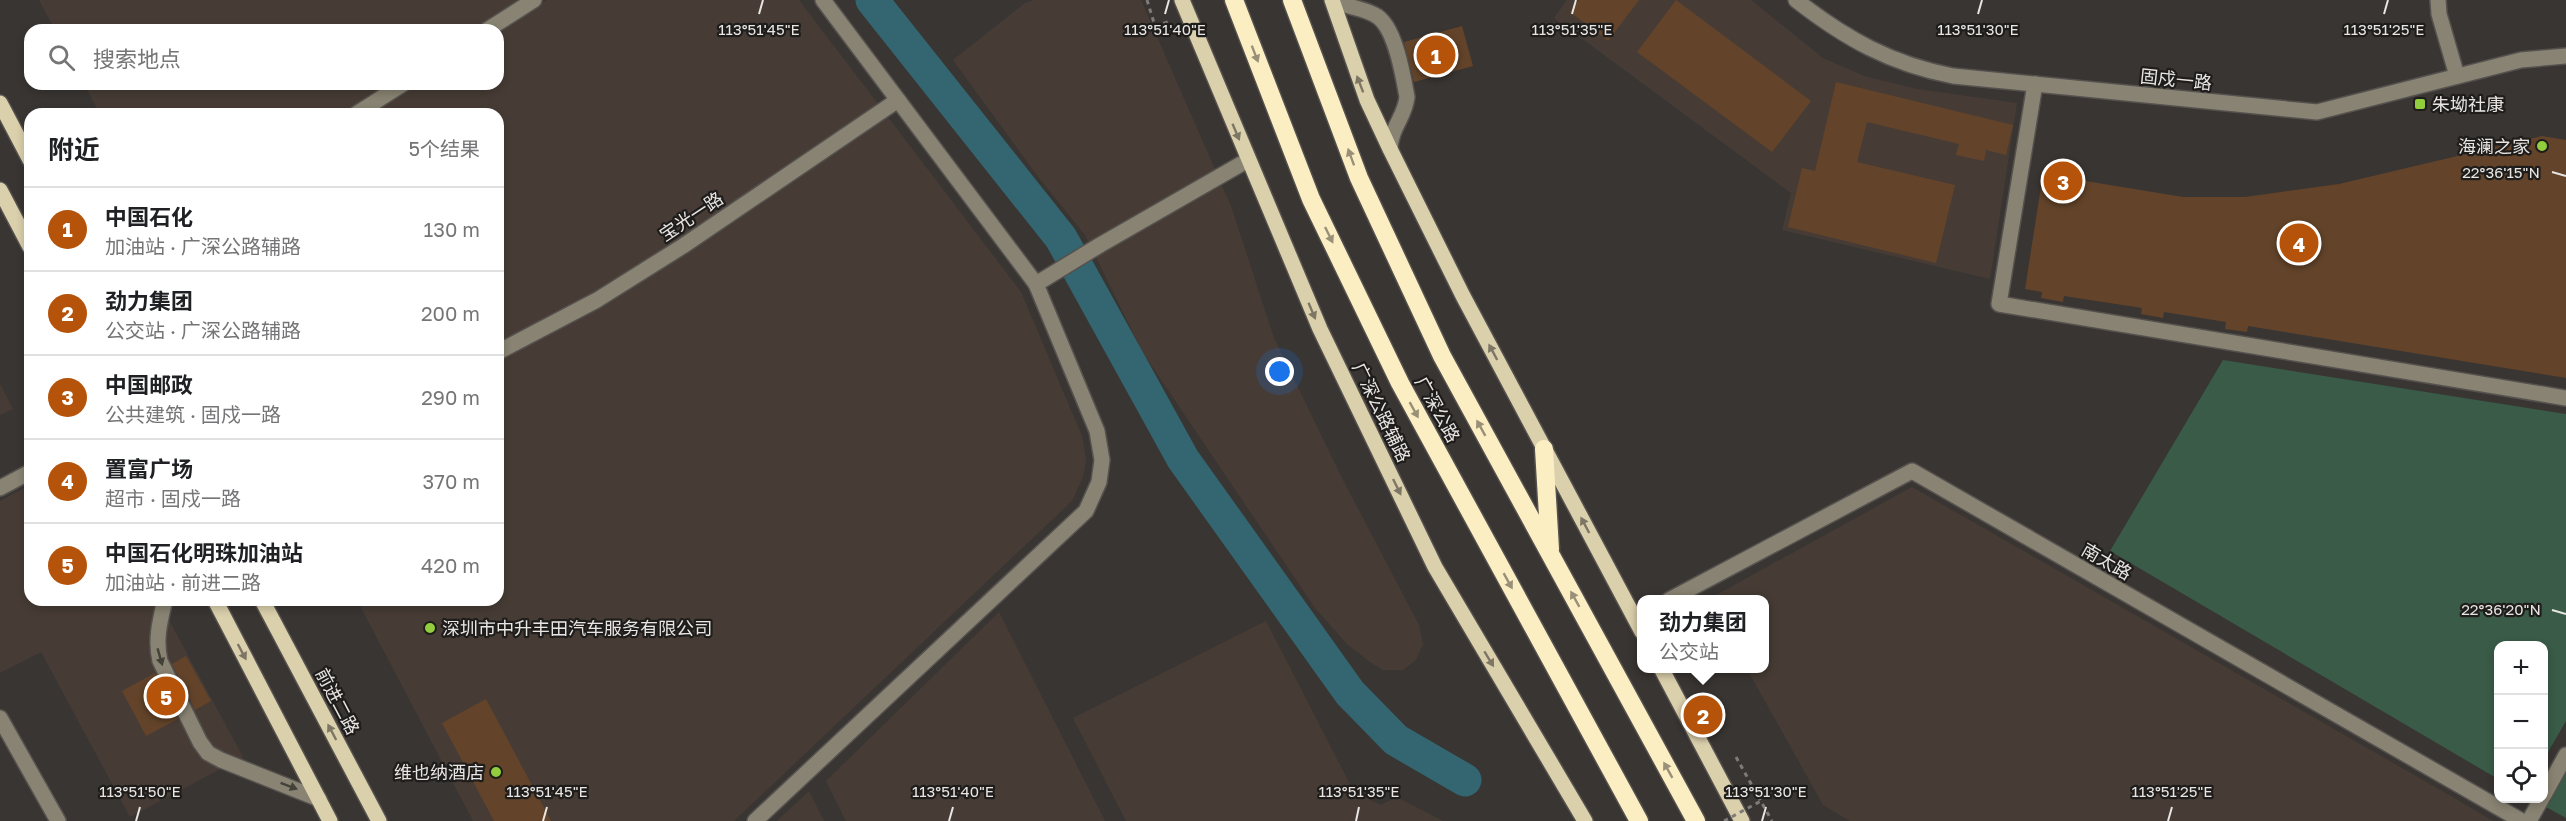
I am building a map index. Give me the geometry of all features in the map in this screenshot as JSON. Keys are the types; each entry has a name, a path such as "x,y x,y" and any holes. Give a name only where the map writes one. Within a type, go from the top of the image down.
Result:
{"highway":[{"name":"广深公路","path":"1234,0 1311,198 1400,383 1639,821"},
{"name":"广深公路","path":"1292,0 1359,178 1442,356 1696,821"},
{"path":"1544,449 1550,554"}],"main road":[{"name":"广深公路辅路","path":"1182,0 1320,329 1435,567 1585,821"},
{"path":"1333,0 1367,100 1390,149 1463,296 1544,449 1637,614"},
{"path":"0,103 24,149"},
{"path":"0,189 24,235"},
{"path":"218,606 330,821"},
{"name":"前进二路","path":"265,606 379,821"},
{"path":"1663,673 1742,821"}],"street":[{"path":"496,24 534,0"},
{"path":"755,821 1086,511 1099,482 1102,460 1098,431 1036,284 823,0"},
{"path":"1333,0 1360,11 1375,14 1390,31 1407,97 1406,106 1390,135 1390,149"},
{"name":"固戍一路","path":"1796,0 1833,28 1864,46 1920,69 2035,84 2317,112 2521,60 2566,56"},
{"path":"2438,0 2439,14 2457,76"},
{"path":"2035,84 1999,304 2566,398"},
{"path":"365,108 394,90"},
{"name":"宝光一路","path":"504,349 597,300 682,246 898,100"},
{"path":"1036,284 1100,244 1248,160"},
{"name":"南太路","path":"1678,595 1912,471 2522,821"},
{"path":"0,488 24,475"},
{"path":"164,606 158,629 160,661 200,742 208,753 319,799"},
{"path":"0,718 58,821"},
{"path":"2548,786 2566,755"},
{"path":"2529,821 2539,803"}],"path":[{"path":"1147,0 1155,26 1171,21"},
{"path":"1736,757 1772,821"},
{"path":"1724,821 1761,801"}],"shaded area":[{"path":"39,0 523,0 485,24 52,24"},
{"path":"547,0 799,0 1021,292 1082,436 1086,460 1083,477 1072,501 734,821 473,821 360,606 504,606 504,108 379,108 407,90 504,90 504,28"},
{"path":"1034,0 1141,0 1231,206 1274,338 1342,478 1419,625 1423,644 1416,660 1403,670 1383,670 1370,662 1348,645 1315,608 1143,353 1085,235 1039,178 953,60 1025,3"},
{"path":"1567,0 1751,0 1823,58 1864,76 1917,89 2017,103 1990,279 1782,230 1791,193 1554,18"},
{"path":"87,90 380,90 352,108 97,108"},
{"path":"0,384 13,409 0,415"},
{"path":"1912,487 2493,821 1850,821 1823,805 1749,673 1769,673 1769,595 1716,595"},
{"path":"24,488 24,606 161,606 243,757 130,817 41,652 0,673 0,501"},
{"path":"999,612 1105,821 846,821 826,781"},
{"path":"1266,621 1354,792 1381,805 1397,797 1443,821 1126,821 1073,718"},
{"path":"809,791 824,821 777,821"}],"green space":[{"path":"2223,360 2566,414 2566,721 2548,752 2548,641 2494,641 2494,777 2110,551"},
{"path":"2566,773 2566,818 2546,807"}],"building":[{"path":"1579,0 1639,0 1608,41 1570,12"},
{"path":"1676,0 1811,101 1772,152 1637,52"},
{"path":"1462,26 1473,66 1414,82 1404,42"},
{"path":"1836,82 2013,125 2006,155 1986,150 1984,161 1956,155 1959,144 1867,122 1857,162 1955,185 1936,263 1788,227 1802,168 1815,171"},
{"path":"2542,136 2566,140 2566,378 2248,326 2247,332 2225,329 2226,322 2164,312 2163,318 2141,314 2142,308 2064,296 2063,302 2041,298 2042,292 2025,289 2043,174 2183,197 2245,197 2339,184"},
{"path":"186,656 211,701 195,710 172,664"},
{"path":"155,673 178,719 146,736 122,691"},
{"name":"维也纳酒店","path":"486,699 551,821 494,821 442,723"}],"waterway":[{"path":"872,0 1061,238 1183,459 1350,693 1396,740 1465,780"}],"place":[{"name":"中国石化","path":"1436,55"},
{"name":"朱坳社康","path":"2420,104"},
{"name":"海澜之家","path":"2542,146"},
{"name":"中国邮政","path":"2063,181"},
{"name":"置富广场","path":"2299,243"},
{"name":"深圳市中升丰田汽车服务有限公司","path":"430,628"},
{"name":"中国石化明珠加油站","path":"166,696"},
{"name":"劲力集团","path":"1703,715"},
{"name":"维也纳酒店","path":"496,772"}]}
